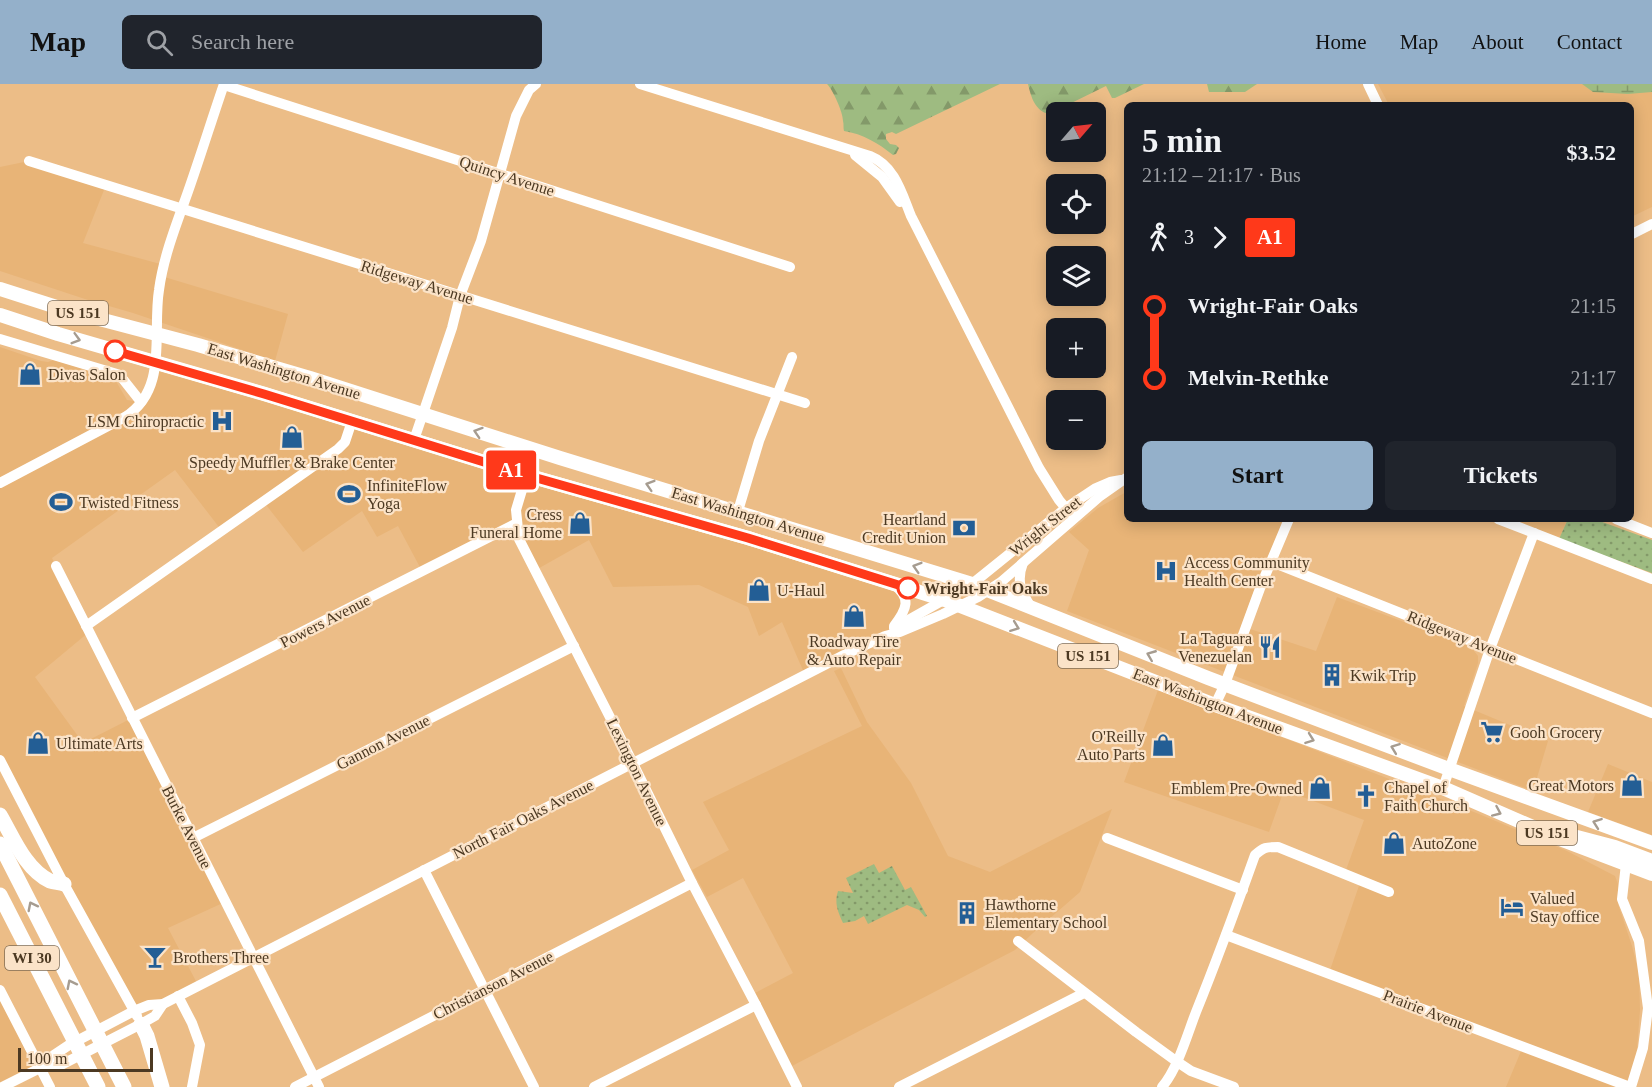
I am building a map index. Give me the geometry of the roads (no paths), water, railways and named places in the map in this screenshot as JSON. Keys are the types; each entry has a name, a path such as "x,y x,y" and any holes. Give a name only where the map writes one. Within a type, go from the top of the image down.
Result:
{"highway":[{"path":"0,815 25,858 38,872 50,880 64,884"},
{"name":"WI 30","path":"0,844 124,1087"},
{"name":"WI 30","path":"0,895 98,1087"},
{"path":"138,1018 147,1036 162,1087"}],"main road":[{"name":"East Washington Avenue","path":"0,289 310,378 534,450 972,584 1225,684 1652,843"},
{"name":"East Washington Avenue","path":"0,315 526,475 748,538 945,600 1215,705 1443,788 1565,841 1646,872"},
{"path":"1565,841 1576,837 1614,847 1652,861"},
{"path":"1646,872 1645,879 1652,882"}],"street":[{"path":"414,440 452,328 460,296 481,241 516,116 529,90 536,84"},
{"path":"640,84 876,159 888,169 1039,468 1074,519"},
{"path":"1368,84 1377,102"},
{"path":"0,483 122,419 141,402 152,385 156,362 157,304 162,272 224,85"},
{"name":"Quincy Avenue","path":"224,85 790,267"},
{"name":"Ridgeway Avenue","path":"29,161 805,403"},
{"path":"1634,233 1652,224"},
{"path":"0,339 117,374 141,402"},
{"path":"738,511 759,441 792,357"},
{"path":"86,626 338,449 345,442 352,421"},
{"name":"Lexington Avenue","path":"534,450 516,510 519,539 797,1087"},
{"name":"Wright Street","path":"972,584 1066,508 1096,488 1124,479"},
{"name":"Wright Street","path":"988,590 1099,497 1124,480"},
{"path":"1215,705 1287,522"},
{"path":"1506,522 1652,579"},
{"path":"1624,522 1652,533"},
{"name":"Powers Avenue","path":"132,718 517,523"},
{"path":"1443,788 1490,649 1534,533"},
{"path":"1024,562 1020,575 1020,586 1031,607"},
{"name":"Ridgeway Avenue","path":"1272,562 1652,713"},
{"name":"Burke Avenue","path":"56,566 317,1082"},
{"path":"888,632 904,611 906,601 901,591 890,582"},
{"name":"North Fair Oaks Avenue","path":"2,1087 40,1068 59,1066 138,1018 155,1016 163,1004 177,996 888,632 972,584"},
{"name":"North Fair Oaks Avenue","path":"888,632 900,632 961,606 988,590"},
{"name":"Gannon Avenue","path":"193,837 574,646"},
{"path":"0,760 64,884 138,1018"},
{"path":"1107,838 1243,890"},
{"path":"1162,1087 1176,1061 1255,855 1267,847 1278,848 1389,892"},
{"path":"1626,864 1622,899 1639,941 1648,1008 1643,1048 1631,1087"},
{"path":"424,870 534,1087"},
{"name":"Christianson Avenue","path":"295,1087 317,1082 484,990 692,883"},
{"name":"Prairie Avenue","path":"1226,935 1631,1087"},
{"path":"1018,941 1176,1061 1191,1071 1234,1087"},
{"path":"0,990 50,1087"},
{"path":"899,1087 1084,993"},
{"path":"177,996 200,1045 192,1087"},
{"path":"594,1087 756,1005"}],"place":[{"name":"Divas Salon","path":"30,374"},
{"name":"LSM Chiropractic","path":"222,421"},
{"name":"Speedy Muffler & Brake Center","path":"292,437"},
{"name":"InfiniteFlow Yoga","path":"349,494"},
{"name":"Twisted Fitness","path":"61,502"},
{"name":"Cress Funeral Home","path":"580,523"},
{"name":"Heartland Credit Union","path":"964,528"},
{"name":"Access Community Health Center","path":"1166,571"},
{"name":"Wright-Fair Oaks","path":"908,588"},
{"name":"U-Haul","path":"759,590"},
{"name":"Roadway Tire & Auto Repair","path":"854,616"},
{"name":"La Taguara Venezuelan","path":"1270,647"},
{"name":"Kwik Trip","path":"1332,675"},
{"name":"Gooh Grocery","path":"1492,732"},
{"name":"Ultimate Arts","path":"38,743"},
{"name":"O'Reilly Auto Parts","path":"1163,745"},
{"name":"Great Motors","path":"1632,785"},
{"name":"Emblem Pre-Owned","path":"1320,788"},
{"name":"Chapel of Faith Church","path":"1366,796"},
{"name":"AutoZone","path":"1394,843"},
{"name":"Valued Stay office","path":"1512,907"},
{"name":"Hawthorne Elementary School","path":"967,913"},
{"name":"Brothers Three","path":"155,957"}]}
